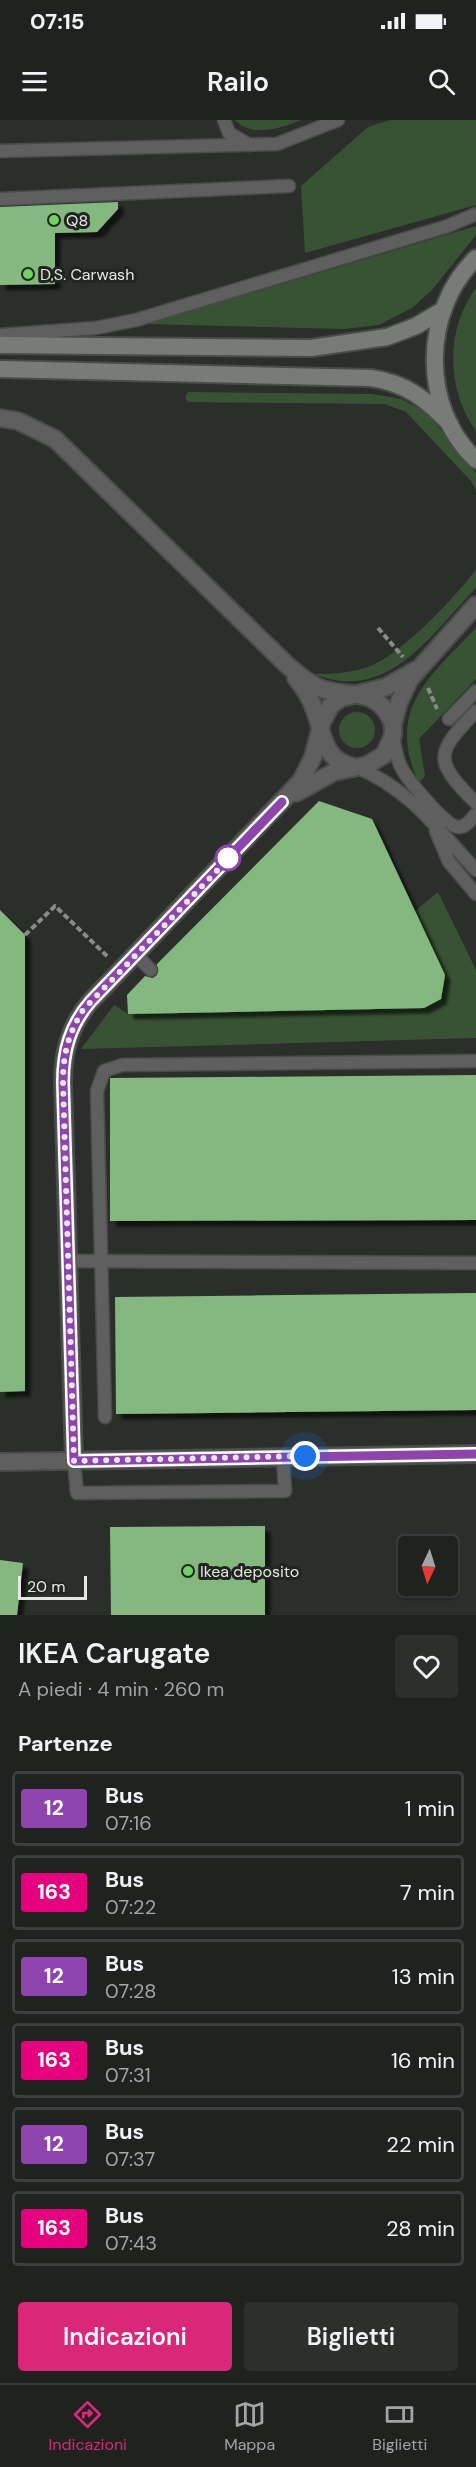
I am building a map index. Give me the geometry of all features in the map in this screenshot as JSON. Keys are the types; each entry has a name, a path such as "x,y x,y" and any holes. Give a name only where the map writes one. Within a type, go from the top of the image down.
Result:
{"main road":[{"path":"476,258 452,289 443,310 435,343 435,374 439,396 458,439 476,460"},
{"path":"0,345 253,349 319,347 358,343 397,335 443,310"},
{"path":"0,369 371,378 391,381 419,394 450,424"},
{"path":"0,374 41,369"}],"street":[{"path":"0,418 18,421 55,439 286,665 313,685 359,694 381,703 393,729"},
{"path":"282,802 317,780 367,765 384,755 403,692 416,670 476,605"},
{"path":"286,665 310,699 328,753 345,765 355,767"},
{"path":"74,1461 64,1057 70,1032 83,1010 282,802 308,769 331,705 341,698 386,687 416,670"},
{"path":"0,1462 476,1454"}],"lane":[{"path":"224,120 229,133 249,145"},
{"path":"0,151 277,144 338,120"},
{"path":"0,199 289,186"},
{"path":"0,335 96,328 136,320 448,226 476,214"},
{"path":"449,719 476,691"},
{"path":"476,711 450,740 443,759 450,776 476,803"},
{"path":"393,729 400,765 409,781 450,823 459,828 476,814"},
{"path":"355,767 392,784 476,870"},
{"path":"433,824 449,862 476,894"},
{"path":"136,955 151,970"},
{"path":"105,1418 97,1091 100,1078 110,1068 122,1065 476,1061"},
{"path":"68,1261 476,1263"},
{"path":"74,1461 77,1493 285,1491 283,1456"}],"path":[{"path":"25,934 55,906 121,970"}],"green space":[{"path":"235,120 301,120 285,126 258,130 249,129"},
{"path":"390,120 476,120 476,205 305,253 301,186 368,127"},
{"path":"476,226 476,235 432,290 412,308 379,325 344,329 147,324"},
{"path":"476,288 476,431 459,397 453,360 454,341 459,322"},
{"path":"188,392 372,394 401,399 426,412 476,473 476,490 471,481 406,412 385,404 188,402 185,397"},
{"path":"476,569 476,588 406,660 386,672 364,680 340,681 314,674 352,671 378,663 425,626"},
{"path":"476,628 476,679 419,739 425,776 419,783 410,757 407,735 410,715 417,696 428,679"},
{"path":"357,712 370,717 375,730 370,743 357,748 344,743 339,730 344,717"},
{"path":"438,892 476,970 476,1038 81,1049 114,1005 128,1014 425,1008 441,999 445,975 415,911"}],"building":[{"path":"118,202 118,209 97,232 55,233 55,284 0,285 0,207"},
{"path":"319,801 372,819 445,975 441,999 424,1008 128,1014 127,995 145,976 153,978 157,975 157,964"},
{"path":"0,910 25,935 25,1391 0,1392"},
{"path":"476,1075 476,1220 110,1221 110,1078"},
{"path":"476,1293 476,1410 116,1414 115,1297"},
{"name":"Ikea deposito","path":"265,1526 265,1615 111,1615 110,1527"},
{"path":"0,1560 23,1563 17,1615 0,1615"}],"bus line":[{"name":"12","path":"282,802 91,1001 70,1032 64,1057 63,1082 74,1461 476,1454"}],"place":[{"name":"Q8","path":"54,220"},
{"name":"D.S. Carwash","path":"28,274"},
{"name":"Ikea deposito","path":"188,1571"}],"route":[{"path":"228,858 234,853 91,1001 70,1032 64,1057 63,1082 74,1461 305,1456"}]}
